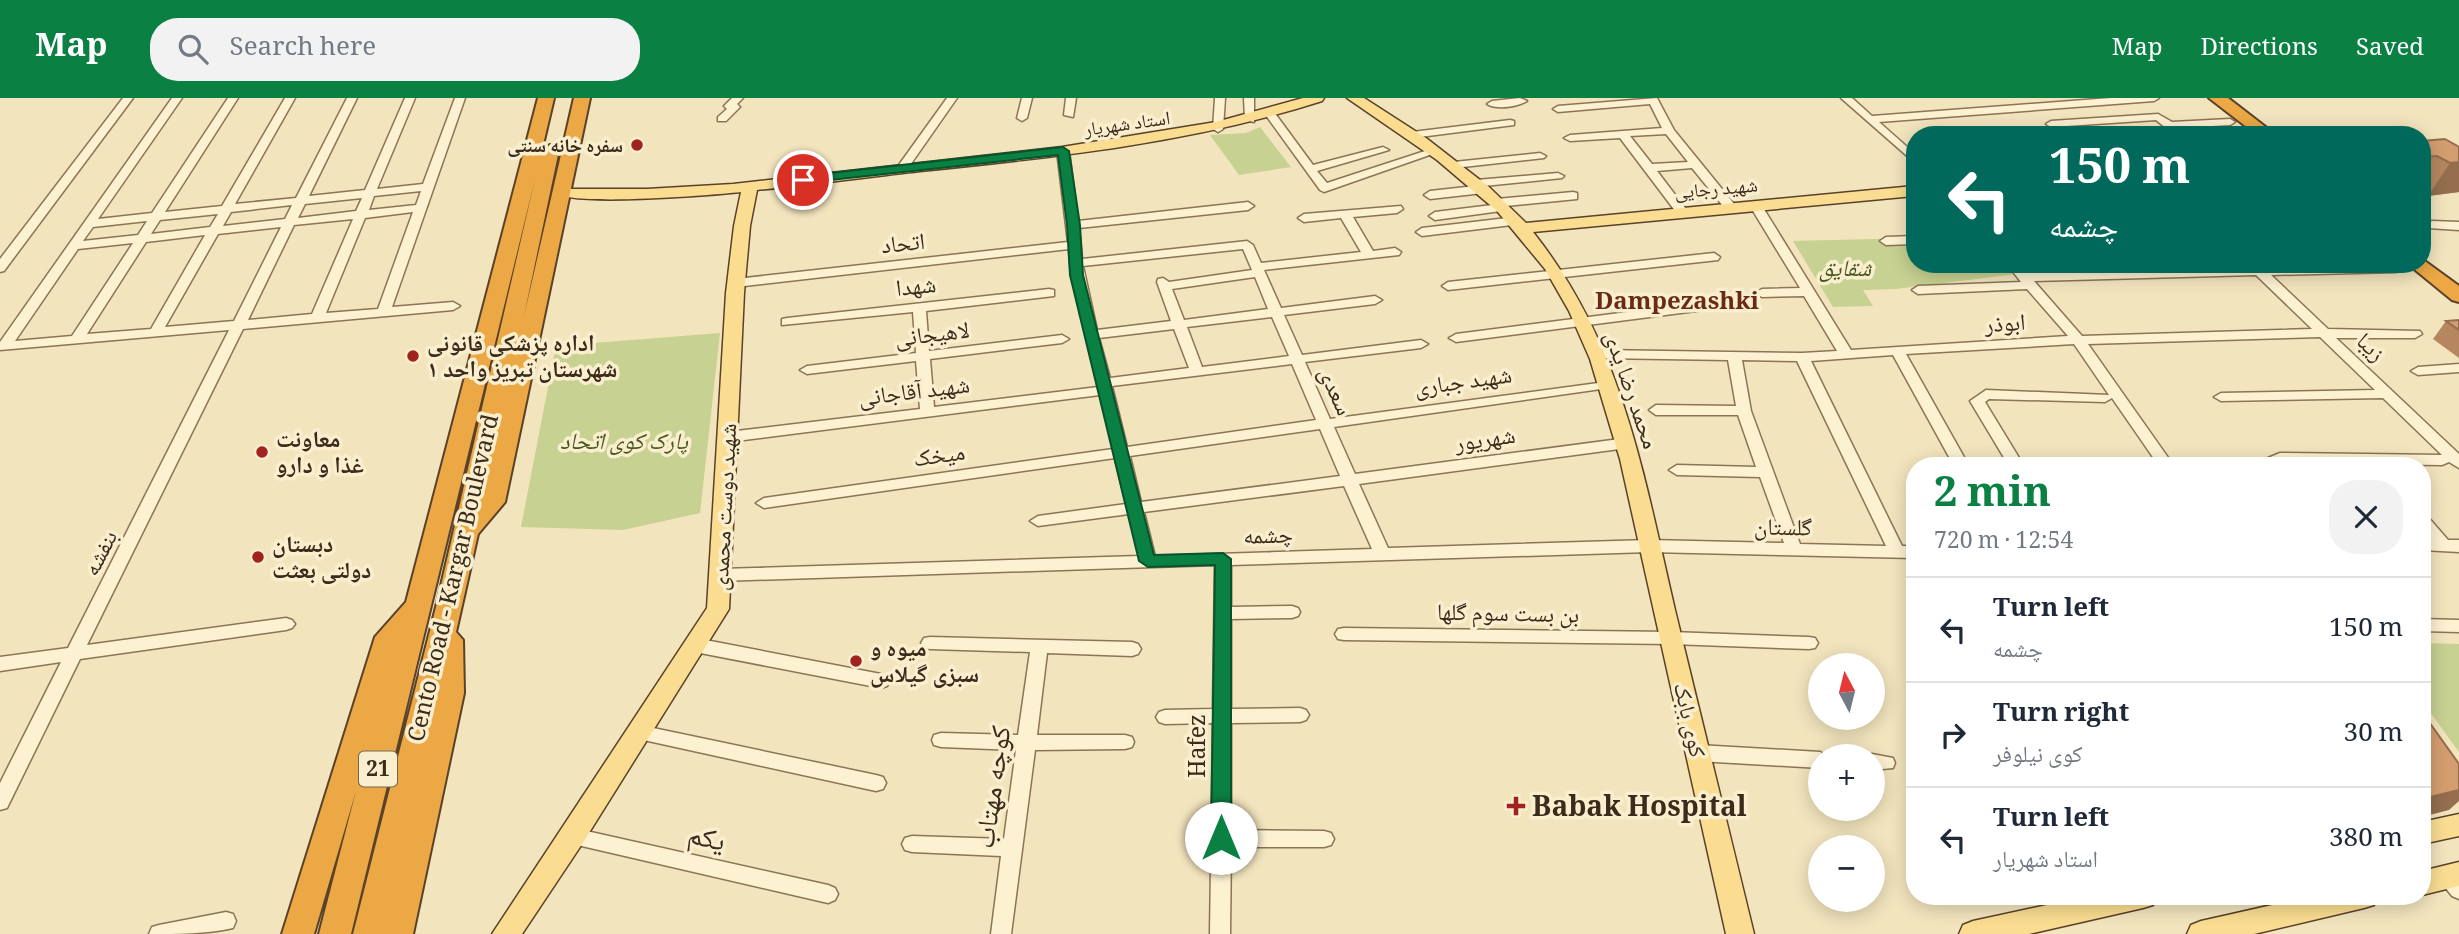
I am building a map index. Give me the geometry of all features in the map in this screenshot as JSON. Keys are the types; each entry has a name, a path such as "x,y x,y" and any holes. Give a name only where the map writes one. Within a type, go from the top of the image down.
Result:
{"highway":[{"name":"Cento Road - Kargar Boulevard","path":"335,934 546,98"},
{"name":"Cento Road - Kargar Boulevard","path":"369,934 449,607 562,98"},
{"path":"465,533 493,502 582,98"},
{"path":"2198,98 2236,126"},
{"path":"2217,98 2256,126"},
{"path":"2431,259 2459,281"},
{"path":"2430,273 2459,296"},
{"path":"298,934 388,637 420,604"},
{"name":"21","path":"397,934 450,693 449,607"}],"main road":[{"name":"استاد شهریار","path":"561,192 623,196 750,186 1063,151 1218,128 1317,98"},
{"name":"محمد رضا یدی","path":"1354,98 1435,151 1479,186 1519,225 1556,273 1599,354 1627,443 1649,546"},
{"name":"شهید دوست محمدی","path":"506,934 718,609 736,283 741,226 750,186"},
{"name":"شهید رجایی","path":"1519,225 1906,192"},
{"name":"کوی بابک","path":"1649,546 1740,934"},
{"path":"2431,831 2459,825"},
{"path":"1973,934 2080,905"},
{"path":"2200,934 2325,905"}],"street":[{"path":"0,268 128,98"},
{"path":"2,346 177,98"},
{"path":"77,340 233,98"},
{"path":"156,332 290,98"},
{"name":"بنفشه","path":"0,802 352,98"},
{"path":"317,318 410,98"},
{"path":"383,313 460,98"},
{"path":"722,119 735,107 729,106 738,98"},
{"path":"902,169 952,98"},
{"path":"1022,118 1027,98"},
{"path":"1069,115 1071,98"},
{"path":"1218,128 1220,98"},
{"path":"1249,98 1250,120"},
{"path":"1846,98 1906,152"},
{"path":"1869,119 2042,102 2154,98"},
{"path":"1558,109 1652,99 1669,131 1731,208"},
{"path":"1492,104 1522,101"},
{"path":"1270,114 1324,188 1435,151"},
{"path":"2051,124 2158,117 2171,125 2230,121"},
{"path":"1412,135 1510,123"},
{"path":"1631,133 1669,131"},
{"path":"1570,138 1623,134 1683,213"},
{"path":"1311,170 1383,150"},
{"path":"1063,151 1076,263 1148,561"},
{"path":"1454,165 1540,156"},
{"path":"1649,168 1689,165"},
{"path":"1430,195 1558,176"},
{"path":"89,224 428,187"},
{"path":"1435,216 1573,196"},
{"path":"1073,225 1248,206"},
{"path":"1756,206 1846,355"},
{"path":"74,246 421,208"},
{"path":"1304,218 1397,209"},
{"path":"1345,214 1369,255"},
{"path":"1422,233 1519,225"},
{"path":"2432,225 2459,226"},
{"path":"1886,242 1906,241"},
{"name":"اتحاد","path":"736,283 1075,245"},
{"name":"سعدی","path":"1076,263 1247,245 1382,554"},
{"path":"1197,372 1164,284 1395,252"},
{"path":"1448,286 1714,257"},
{"path":"2020,273 2078,340 2161,457"},
{"path":"1918,290 2167,273"},
{"name":"زیبا","path":"2260,273 2459,463"},
{"path":"1762,293 1809,292"},
{"name":"شهدا","path":"787,322 1049,293"},
{"path":"1092,335 1375,300"},
{"path":"1456,338 1583,324 1730,303"},
{"path":"2,346 453,306"},
{"path":"919,307 926,412"},
{"name":"ابوذر","path":"1599,354 1802,357 2078,340 2322,332 2415,334"},
{"name":"لاهیجانی","path":"807,370 1062,339"},
{"name":"شهید آقاجانی","path":"727,437 1421,344"},
{"path":"1898,352 1957,457"},
{"path":"1734,357 1744,411 1794,550"},
{"path":"1802,357 1906,552"},
{"path":"2418,371 2459,368"},
{"name":"شهید جباری","path":"1325,424 1608,384"},
{"path":"2011,457 1977,401 1980,397 1986,394 2105,398"},
{"path":"2221,397 2387,394"},
{"path":"1656,410 1744,411"},
{"path":"1121,453 1325,424"},
{"name":"شهریور","path":"1038,521 1627,443"},
{"name":"میخک","path":"764,503 1121,453"},
{"path":"2431,460 2442,460"},
{"path":"1677,470 1766,472"},
{"path":"2431,528 2451,545"},
{"path":"2431,544 2451,545"},
{"name":"گلستان","path":"1649,546 1906,552"},
{"name":"چشمه","path":"720,575 1649,546"},
{"name":"Hafez","path":"1220,934 1223,559"},
{"path":"1223,613 1292,612"},
{"path":"0,664 286,624"},
{"path":"2431,625 2459,626"},
{"name":"بن بست سوم گلها","path":"1344,634 1671,638 1809,643"},
{"path":"930,643 1132,649"},
{"path":"695,645 881,681"},
{"name":"کوچه مهتاب","path":"1001,934 1039,647"},
{"path":"1165,717 1300,715"},
{"path":"639,732 876,783"},
{"path":"940,740 1026,743 1125,741"},
{"path":"1698,753 1808,759"},
{"name":"یکم","path":"573,835 828,894"},
{"path":"1221,838 1324,839"},
{"path":"912,844 1012,848"},
{"path":"159,934 226,921"}],"green space":[{"path":"1260,127 1291,167 1239,175 1210,135 1246,133"},
{"name":"شقایق","path":"1906,238 1906,273 2023,273 1896,289 1863,290 1873,306 1833,307 1793,241"},
{"name":"پارک کوی اتحاد","path":"720,333 700,513 623,530 521,527 556,346"},
{"path":"2431,643 2459,644 2459,752 2431,713"}],"building":[{"path":"2445,139 2459,147 2459,162 2450,163 2437,156 2431,156 2431,140"},
{"path":"2459,320 2459,330 2446,321"},
{"path":"2431,725 2459,764 2459,790 2431,797"}],"place":[{"name":"سفره خانه سنتی","path":"637,145"},
{"name":"اداره پزشکی قانونی شهرستان تبریز واحد ۱","path":"413,356"},
{"name":"معاونت غذا و دارو","path":"262,452"},
{"name":"دبستان دولتی بعثت","path":"258,557"},
{"name":"میوه و سبزی گیلاس","path":"856,661"},
{"name":"Babak Hospital","path":"1516,806"}],"district":[{"name":"Dampezashki","path":"1677,301"}],"route":[{"path":"803,180 1063,151 1077,275 1148,561 1223,559 1221,838"}]}
